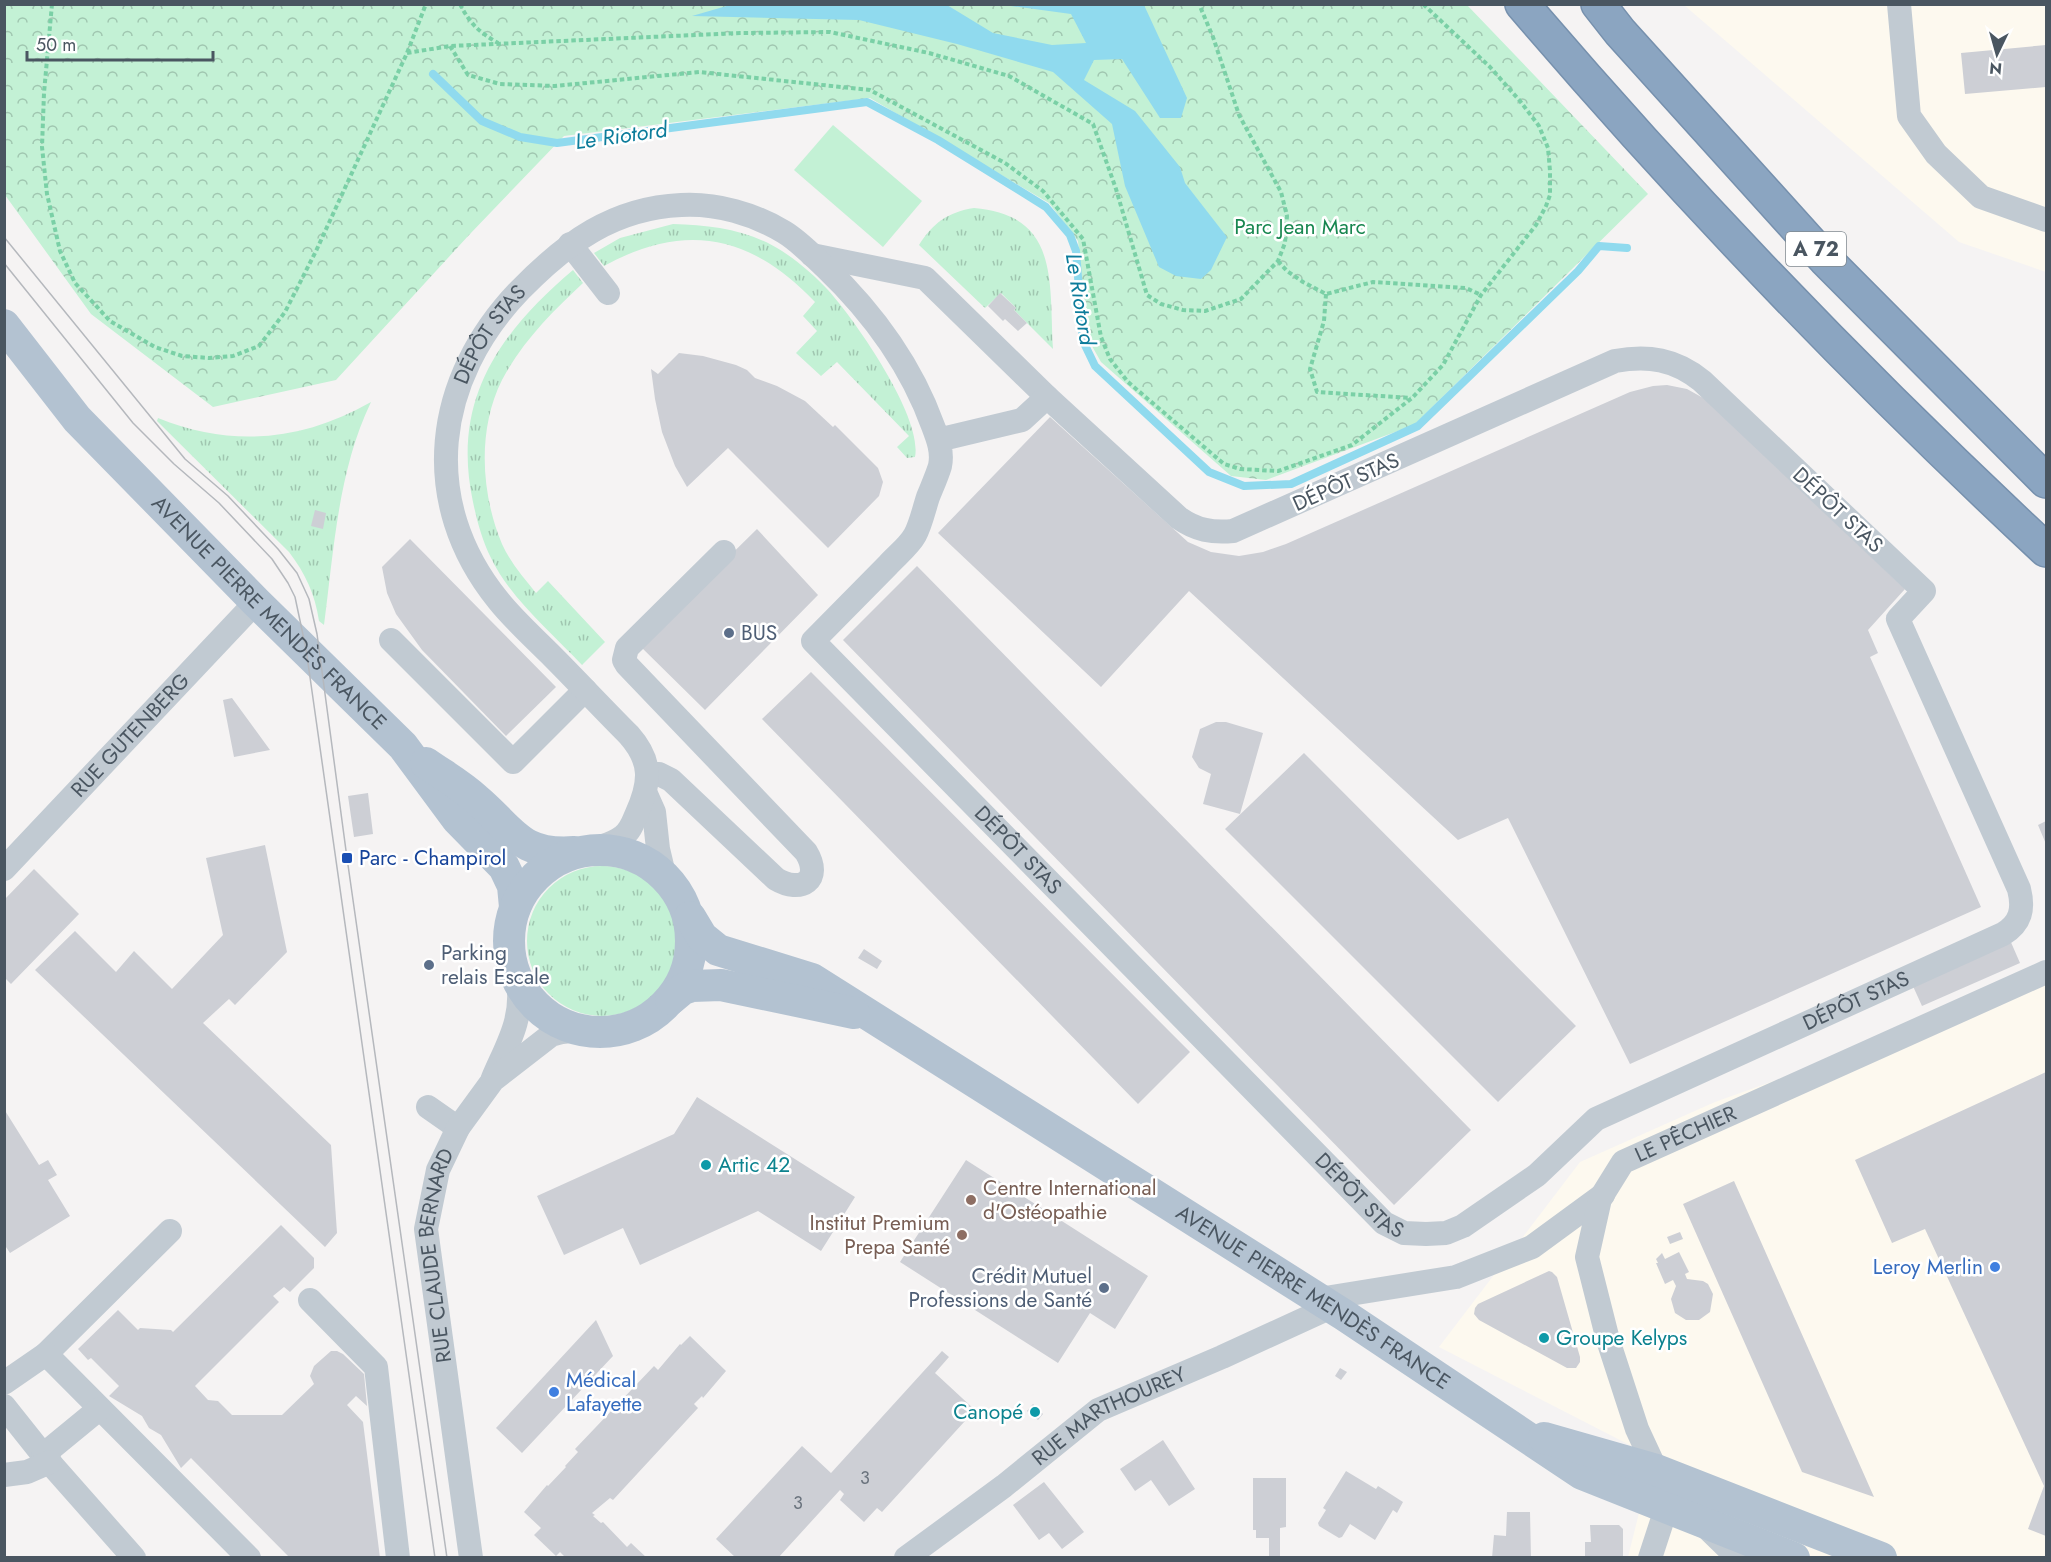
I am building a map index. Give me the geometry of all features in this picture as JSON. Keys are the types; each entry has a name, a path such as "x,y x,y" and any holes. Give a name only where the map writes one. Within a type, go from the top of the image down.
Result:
{"highway":[{"name":"A 72","path":"1522,4 1646,147 1783,293 1871,384 2046,550"},
{"name":"A 72","path":"1598,4 1620,32 1825,259 2046,481"}],"main road":[{"name":"AVENUE PIERRE MENDÈS FRANCE","path":"4,326 77,419 256,602 403,746 457,819 504,867 513,885 515,907"},
{"path":"403,746 476,798 517,839 536,849 560,853 578,851 610,851 632,856 656,871 670,884 690,917 691,959 681,986 671,999 650,1017 620,1029 604,1031 570,1026 547,1014 526,994 518,981 511,953 510,935 515,907 524,889 535,875 557,859 578,851"},
{"name":"AVENUE PIERRE MENDÈS FRANCE","path":"690,917 702,937 718,950 812,979 1325,1303 1582,1474 1666,1509 1794,1557"},
{"name":"AVENUE PIERRE MENDÈS FRANCE","path":"671,999 683,989 692,986 721,985 867,1015"},
{"name":"AVENUE PIERRE MENDÈS FRANCE","path":"1514,1429 1656,1470 1881,1557"}],"street":[{"path":"1899,4 1910,116 1916,125 1936,154 1981,197 2046,220"},
{"name":"DÉPÔT STAS","path":"670,884 663,870 658,849 644,757 636,742 498,601 476,569 465,548 455,517 445,461 453,400 460,380 478,344 515,295 570,244 591,231 636,212 681,205 730,210 758,219 785,233 813,255 852,294 891,345 918,392 938,441 940,465 914,537 813,642 1384,1223 1404,1233 1426,1234 1446,1233 1463,1226 1537,1175 1596,1119 2003,934 2013,928 2019,919 2022,899 2019,889 1898,619 1924,591 1690,371 1647,357 1615,361 1246,526 1233,531 1205,531 1179,518 1047,397 925,278 813,255"},
{"path":"570,244 608,294"},
{"path":"938,441 1022,420 1047,397"},
{"path":"578,851 603,846 623,837 630,830 647,784 659,774 671,780 776,879 787,885 798,886 810,878 812,863 806,852 624,660 627,648 724,552"},
{"name":"RUE GUTENBERG","path":"4,868 256,602"},
{"path":"391,640 513,762 585,690"},
{"name":"LE PÊCHIER","path":"1656,1470 1633,1418 1608,1340 1587,1257 1600,1199 1623,1162 2046,972"},
{"path":"493,1080 518,1018 520,995 518,981"},
{"name":"RUE CLAUDE BERNARD","path":"471,1557 426,1229 438,1170 458,1128 493,1080 551,1035 589,1029"},
{"path":"428,1107 458,1128"},
{"name":"RUE MARTHOUREY","path":"906,1557 1004,1486 1098,1410 1222,1357 1325,1303 1456,1277 1532,1247 1603,1194"},
{"path":"4,1383 46,1354 170,1231"},
{"path":"310,1300 376,1367 398,1557"},
{"path":"46,1354 249,1557"},
{"path":"5,1409 134,1557"},
{"path":"4,1475 27,1472 47,1458 99,1409"},
{"path":"1650,1557 1666,1509"},
{"path":"1700,1521 1738,1557"}],"path":[{"path":"52,4 42,147 47,194 60,251 75,283 110,321 155,347 182,356 209,358 233,356 258,346 285,312 316,251 407,53 426,4"},
{"path":"460,4 466,18 480,33 500,45"},
{"path":"407,53 450,46 740,33 830,32 929,53 1009,76 1093,124 1116,189 1147,295 1161,304 1183,310 1205,311 1241,299 1278,261 1285,243 1287,216 1281,192 1239,115 1213,37 1199,4"},
{"path":"450,46 468,75 500,84 555,86 699,72 870,90 1005,163 1043,191 1083,239 1101,337 1110,360 1128,382 1224,464 1240,469 1278,471 1352,445 1412,398 1443,364 1481,296 1536,225 1550,195 1548,148 1539,126 1520,100 1490,67 1423,4"},
{"path":"1278,261 1287,271 1326,294 1372,282 1466,288 1481,296"},
{"path":"1326,294 1324,321 1310,369 1317,392 1412,398"}],"shaded area":[{"path":"1684,5 2046,5 2046,272 1959,242"},
{"path":"2046,983 2046,1557 1628,1557 1653,1457 1439,1347 1580,1162 1715,1102"}],"green space":[{"name":"Parc Jean Marc","path":"4,5 1467,5 1648,194 1414,425 1266,480 1231,476 1101,362 1088,339 1078,241 1049,203 870,98 564,136 469,235 336,380 213,407 91,314 5,195"},
{"path":"833,125 922,201 883,247 794,170"},
{"path":"974,208 1002,213 1022,224 1036,238 1044,256 1049,277 1053,349 1014,310 1016,308 1001,293 985,308 919,245 930,230 942,220 956,212"},
{"path":"673,224 716,227 757,238 788,255 818,280 840,304 885,370 909,418 915,440 915,457 907,458 897,447 909,436 837,362 821,376 796,353 817,331 803,316 815,302 791,279 767,262 742,249 716,242 690,240 663,243 634,252 604,266 594,253 620,238"},
{"path":"573,270 583,283 528,340 502,380 488,420 485,462 486,483 495,525 505,551 513,563 536,593 548,581 605,642 582,665 520,601 499,573 480,530 473,502 468,465 469,432 475,400 487,371 503,344 523,318"},
{"path":"371,402 351,455 344,483 324,625 319,621 308,584 289,552 157,421 158,418 213,434 267,436 319,425"},
{"path":"602,866 631,871 644,878 655,888 665,899 672,912 677,941 672,970 665,983 655,994 644,1004 631,1011 602,1016 573,1011 560,1004 549,994 539,983 532,970 527,941 532,912 539,899 549,888 560,878 573,871"}],"water":[{"path":"730,5 947,5 993,33 1052,45 1086,43 1071,14 1004,5 1144,5 1187,98 1181,118 1160,118 1122,59 1094,60 1084,80 1135,111 1180,167 1185,183 1227,237 1211,270 1201,279 1176,276 1159,267 1125,186 1112,124 1053,72 957,44 859,20 692,16"}],"building":[{"path":"2046,45 2046,87 1965,94 1961,53"},
{"path":"1000,293 1016,308 1014,310 1027,323 1018,331 1005,319 1003,321 988,306"},
{"path":"679,353 703,356 736,365 747,370 755,378 777,386 805,401 833,427 835,425 878,468 883,482 879,496 828,548 728,448 687,487 675,466 662,432 651,369 658,374"},
{"path":"1667,385 1687,389 1705,399 1905,589 1868,630 1878,653 1870,657 1981,907 1630,1064 1508,818 1458,840 1189,591 1101,687 938,533 1050,417 1188,542 1211,552 1239,556 1263,552 1286,544 1630,392"},
{"path":"315,510 326,513 323,529 311,526"},
{"path":"757,529 818,595 705,710 639,645"},
{"path":"410,539 556,687 506,736 422,650 396,614 387,593 382,567"},
{"path":"917,566 1471,1130 1394,1205 843,640"},
{"path":"811,672 1190,1052 1138,1104 762,719"},
{"path":"232,698 270,750 234,757 223,700"},
{"path":"1216,722 1226,722 1263,733 1240,814 1203,804 1211,774 1199,768 1192,757 1200,729"},
{"path":"1304,753 1576,1026 1498,1102 1225,829"},
{"path":"368,793 373,834 354,837 348,796"},
{"path":"2046,821 2046,844 2038,825"},
{"path":"265,845 287,952 235,1005 229,999 203,1023 331,1145 337,1233 325,1247 35,970 75,931 116,972 134,951 172,989 223,935 206,858"},
{"path":"34,869 79,914 11,984 5,978 5,899"},
{"path":"2010,940 2020,963 1922,1006 1912,984"},
{"path":"864,949 882,961 877,969 858,958"},
{"name":"Leroy Merlin","path":"2046,1072 2046,1536 2028,1529 2044,1486 1925,1229 1892,1243 1855,1160"},
{"name":"Artic 42","path":"697,1097 855,1197 821,1251 758,1211 640,1265 623,1228 564,1255 537,1196 674,1134"},
{"path":"4,1109 39,1165 48,1160 57,1175 48,1180 70,1216 10,1253 4,1244"},
{"path":"966,1160 1148,1276 1115,1329 1090,1313 1058,1363 900,1262"},
{"path":"1734,1181 1874,1497 1802,1472 1683,1204"},
{"path":"281,1225 314,1258 314,1268 290,1292 284,1287 273,1296 279,1302 195,1386 208,1400 218,1401 232,1415 282,1415 314,1384 310,1376 314,1366 331,1351 343,1354 364,1374 367,1406 356,1396 347,1405 363,1422 380,1558 290,1558 191,1458 181,1468 161,1435 149,1428 142,1416 109,1396 119,1386 91,1358 88,1360 78,1349 118,1310 138,1330 140,1328 173,1332"},
{"path":"1680,1232 1683,1239 1670,1244 1667,1237"},
{"path":"1679,1252 1689,1272 1685,1274 1687,1279 1703,1281 1708,1284 1713,1294 1710,1312 1699,1320 1686,1320 1675,1313 1671,1299 1676,1286 1673,1280 1665,1284 1656,1263 1658,1263 1656,1259 1662,1253 1665,1259"},
{"name":"Groupe Kelyps","path":"1549,1271 1557,1277 1580,1357 1576,1368 1567,1368 1479,1320 1474,1314 1478,1304"},
{"name":"Médical Lafayette","path":"596,1320 613,1356 522,1453 496,1428"},
{"path":"690,1336 726,1371 703,1398 702,1396 694,1404 698,1408 613,1500 610,1498 592,1513 627,1547 631,1543 647,1558 566,1558 560,1552 556,1556 534,1535 541,1528 524,1512 566,1467 578,1452 575,1449 654,1366 658,1370"},
{"path":"942,1351 949,1357 935,1373 975,1410 882,1512 877,1508 864,1522 840,1500 844,1494 840,1490 778,1558 736,1558 716,1539 802,1446 831,1473"},
{"path":"1340,1368 1347,1372 1341,1380 1335,1376"},
{"name":"Canopé","path":"1033,1404 1043,1414 1038,1420 1027,1411"},
{"path":"1163,1440 1195,1489 1169,1506 1151,1480 1135,1491 1120,1469"},
{"path":"1346,1471 1376,1489 1378,1486 1403,1502 1397,1513 1393,1510 1375,1540 1350,1524 1339,1538 1319,1526 1318,1523 1326,1510 1323,1508"},
{"path":"1253,1478 1286,1478 1286,1527 1280,1528 1280,1558 1269,1558 1269,1538 1256,1538 1256,1530 1253,1530"},
{"path":"1044,1482 1084,1532 1062,1549 1049,1533 1039,1540 1013,1505"},
{"path":"1507,1512 1530,1512 1531,1558 1492,1558 1494,1535 1506,1536"},
{"path":"1590,1525 1619,1525 1623,1529 1623,1558 1585,1558 1585,1542 1591,1542"}],"waterway":[{"name":"Le Riotord","path":"433,74 482,121 520,137 557,143 867,102 938,140 1046,207 1070,235 1076,251 1083,341 1095,366 1209,472 1244,486 1291,484 1418,426 1578,271 1599,246 1627,248"}],"tram line":[{"path":"4,237 185,459 228,496 278,549 297,573 309,599 317,634 447,1558"},
{"path":"4,263 133,423 174,464 219,503 272,559 295,597 306,649 435,1558"}],"place":[{"name":"BUS","path":"729,633"},
{"name":"Parc - Champirol","path":"347,858"},
{"name":"Parking relais Escale","path":"429,965"},
{"name":"Artic 42","path":"706,1165"},
{"name":"Centre International d'Ostéopathie","path":"971,1200"},
{"name":"Institut Premium Prepa Santé","path":"962,1235"},
{"name":"Leroy Merlin","path":"1995,1267"},
{"name":"Crédit Mutuel Professions de Santé","path":"1104,1288"},
{"name":"Groupe Kelyps","path":"1544,1338"},
{"name":"Médical Lafayette","path":"554,1392"},
{"name":"Canopé","path":"1035,1412"}]}
